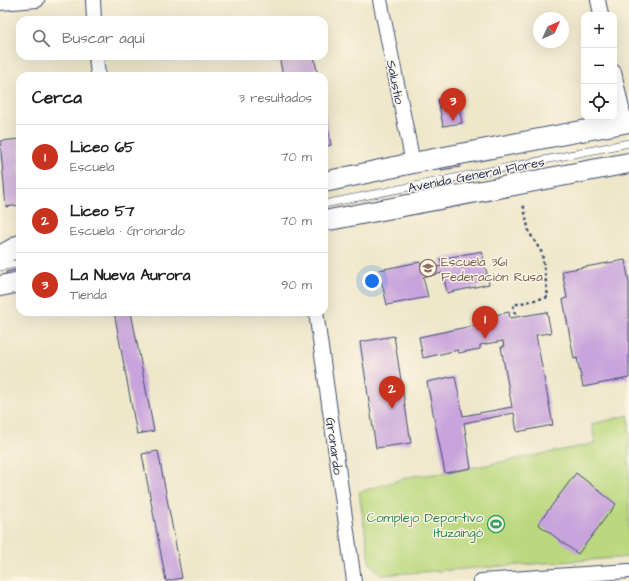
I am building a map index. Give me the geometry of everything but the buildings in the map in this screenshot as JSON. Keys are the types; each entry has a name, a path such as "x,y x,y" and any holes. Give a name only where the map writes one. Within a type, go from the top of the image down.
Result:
{"main road":[{"name":"Avenida General Flores","path":"328,181 413,163 627,123"},
{"name":"Avenida General Flores","path":"328,221 629,163"},
{"path":"0,245 16,242"},
{"path":"0,256 16,247"},
{"path":"0,286 16,283"}],"street":[{"path":"0,3 37,0"},
{"path":"93,0 94,16"},
{"name":"Salustio","path":"380,0 413,163"},
{"path":"598,0 601,12"},
{"path":"96,60 98,72"},
{"path":"617,84 627,123"},
{"name":"Gronardo","path":"317,316 354,581"},
{"path":"481,581 629,571"}],"lane":[{"name":"Avenida General Flores","path":"328,203 629,143"},
{"path":"0,267 16,264"}],"path":[{"path":"515,314 513,306 548,297 542,254 530,232 523,204"}],"green space":[{"name":"Complejo Deportivo Ituzaingó","path":"629,415 629,557 381,575 370,563 359,492 413,476 445,473 595,443 592,424"}],"place":[{"name":"La Nueva Aurora","path":"453,121"},
{"name":"Escuela 361 Federación Rusa","path":"428,268"},
{"name":"Liceo 65","path":"485,339"},
{"name":"Liceo 57","path":"392,409"},
{"name":"Complejo Deportivo Ituzaingó","path":"496,524"}]}
